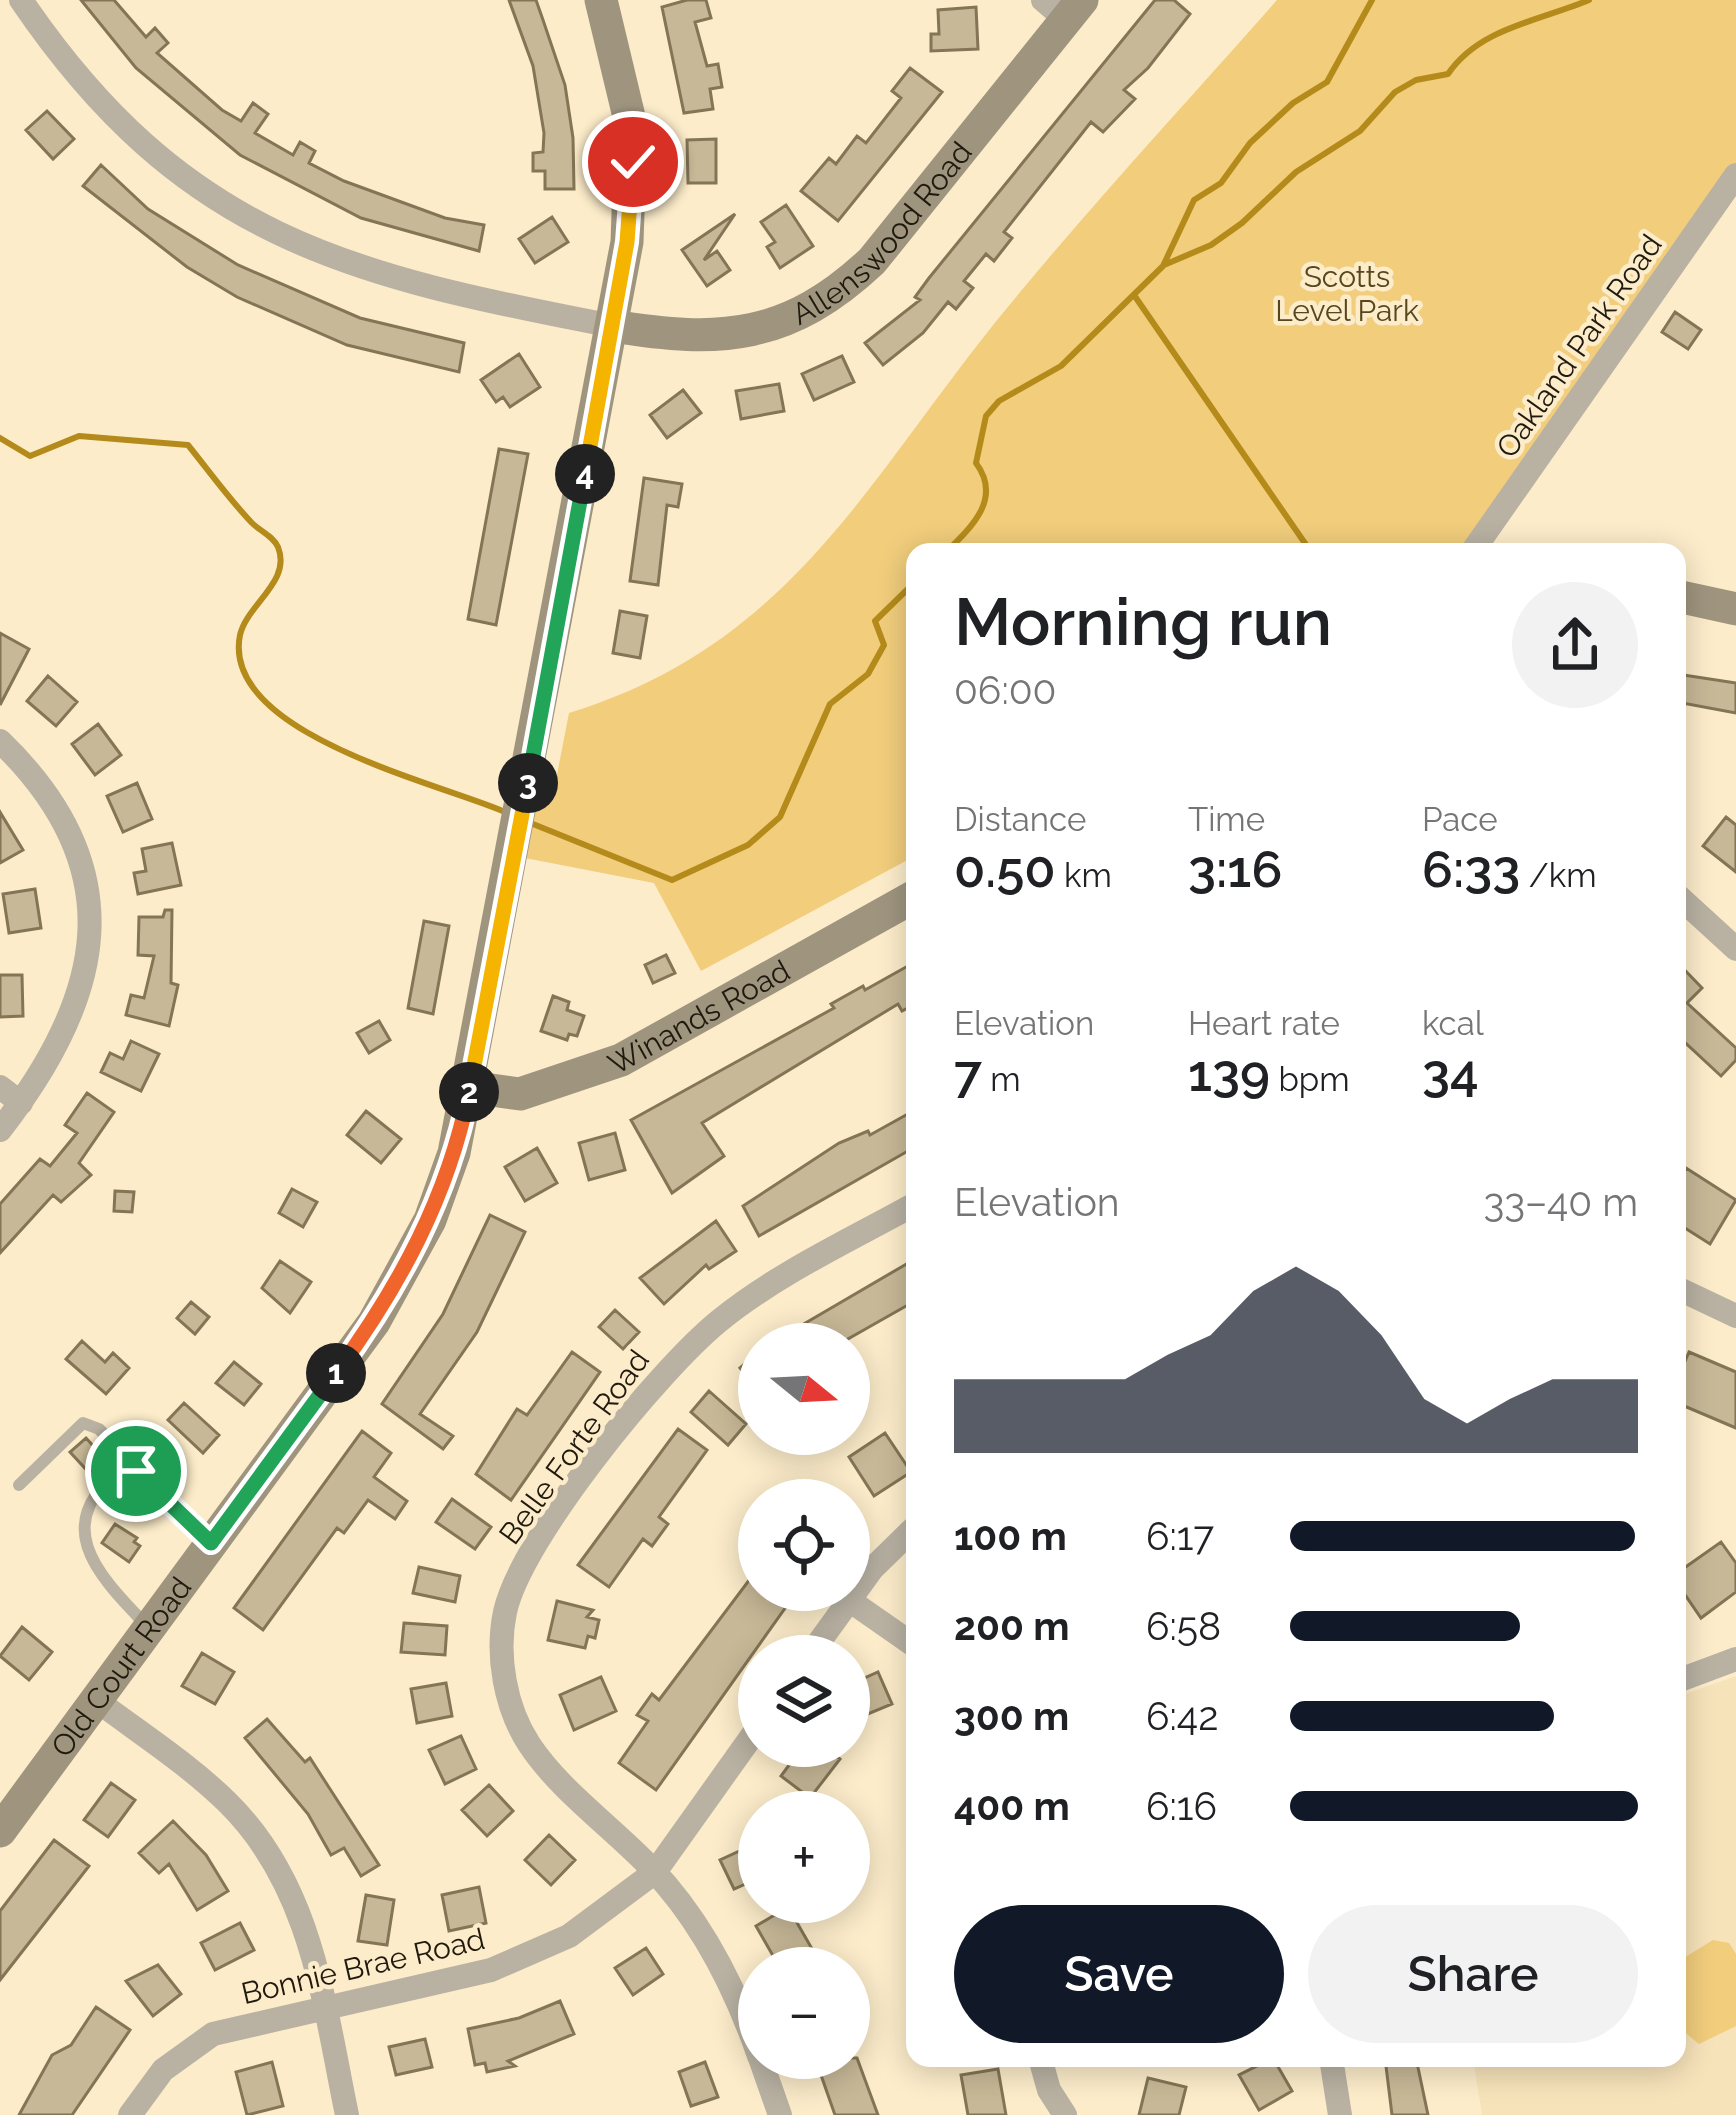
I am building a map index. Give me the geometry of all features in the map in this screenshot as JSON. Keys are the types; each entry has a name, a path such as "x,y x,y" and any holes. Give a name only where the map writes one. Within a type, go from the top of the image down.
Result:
{"main road":[{"name":"Old Court Road","path":"0,1831 393,1290 443,1186 470,1088 613,326 633,162 625,85 601,0"},
{"name":"Allenswood Road","path":"613,326 703,337 740,334 811,310 842,290 872,261 1063,6"},
{"path":"1686,598 1736,609"},
{"name":"Winands Road","path":"470,1088 520,1094 620,1060 906,901"}],"street":[{"path":"21,0 88,89 135,139 229,207 294,242 391,279 613,326"},
{"name":"Oakland Park Road","path":"1478,543 1736,175"},
{"path":"0,741 34,774 60,814 79,858 89,911 87,966 75,1012 0,1130"},
{"path":"1686,904 1736,949"},
{"path":"0,1087 21,1103"},
{"name":"Belle Forte Road","path":"738,2005 702,1932 655,1872 552,1771 514,1714 502,1644 515,1581 636,1404 677,1358 770,1285 906,1209"},
{"path":"1686,1292 1736,1316"},
{"path":"870,1577 906,1537"},
{"path":"865,1611 906,1640"},
{"path":"1686,1678 1736,1659"},
{"path":"95,1700 193,1771 257,1836 287,1882 308,1933 346,2115"},
{"name":"Bonnie Brae Road","path":"130,2115 163,2070 214,2034 491,1970 583,1927 655,1872 738,1755"},
{"path":"1043,2067 1049,2090 1065,2115"},
{"path":"1332,2067 1340,2115"},
{"name":"Belle Forte Road","path":"767,2079 780,2115"}],"lane":[{"path":"19,1485 83,1423 99,1429 211,1543"},
{"path":"128,1462 92,1498 86,1519 88,1554 95,1573 149,1628"}],"shaded area":[{"path":"1736,1676 1736,2115 1482,2115 1474,2067 1686,2067 1686,1694"}],"green space":[{"name":"Scotts Level Park","path":"1277,0 1736,0 1736,165 1465,543 906,543 906,861 701,971 654,883 525,858 539,787 554,790 569,713 647,683 713,644 770,599 867,492 958,371 1106,191"},
{"path":"1713,1940 1729,1943 1736,1954 1736,2026 1699,2044 1686,2033 1686,1956"}],"building":[{"path":"81,0 114,0 146,37 155,28 168,43 157,53 241,121 253,103 268,114 255,133 293,155 300,142 315,151 309,163 344,181 445,218 484,225 479,251 361,218 240,155 136,68"},
{"path":"509,0 536,0 543,20 565,85 574,189 545,189 545,171 533,171 533,153 543,152 544,133 533,66"},
{"path":"706,0 711,18 695,22 707,66 718,64 722,87 710,89 713,109 684,113 662,7"},
{"path":"1155,0 1174,0 1190,14 1148,68 1124,90 1135,99 1103,132 1091,122 1004,232 1012,238 994,261 986,254 964,281 973,288 956,309 948,302 923,333 883,365 865,343 920,300 915,297 929,278"},
{"path":"976,7 978,49 931,51 931,34 939,34 938,10"},
{"path":"910,68 942,92 838,221 801,191 829,158 836,164 857,136 866,143 901,98 892,91"},
{"path":"47,111 74,139 53,159 26,130"},
{"path":"716,139 716,183 688,183 687,140"},
{"path":"101,165 148,209 238,265 360,318 464,343 459,372 347,345 237,297 187,267 83,186"},
{"path":"786,205 813,246 780,268 767,247 775,242 761,222"},
{"path":"735,214 704,260 717,251 730,270 707,286 682,250"},
{"path":"552,217 568,242 535,263 519,239"},
{"path":"1675,312 1701,330 1688,349 1662,332"},
{"path":"519,354 540,387 510,407 503,397 496,402 481,380"},
{"path":"842,356 854,382 814,400 802,374"},
{"path":"779,384 784,411 741,419 736,391"},
{"path":"683,390 701,413 667,438 650,415"},
{"path":"499,449 528,454 496,625 468,619"},
{"path":"644,478 682,484 678,507 667,505 658,585 630,581"},
{"path":"620,611 647,616 640,658 613,653"},
{"path":"0,633 29,649 0,705"},
{"path":"1686,675 1736,683 1736,713 1686,704"},
{"path":"48,676 77,702 56,726 27,701"},
{"path":"98,724 121,755 95,775 72,744"},
{"path":"137,783 152,819 123,832 107,796"},
{"path":"0,812 23,850 0,863"},
{"path":"1726,817 1736,825 1736,872 1703,846"},
{"path":"172,843 181,885 138,894 134,873 146,871 142,849"},
{"path":"35,889 41,928 9,933 3,894"},
{"path":"165,910 172,910 171,983 178,985 169,1026 126,1015 131,995 144,998 154,956 138,955 139,917 163,917"},
{"path":"424,921 449,926 433,1014 408,1008"},
{"path":"666,955 675,973 653,983 645,965"},
{"path":"906,967 906,1009 902,1011 898,1004 702,1123 724,1156 672,1193 631,1120 834,1008 831,1004 863,986 865,990"},
{"path":"1686,971 1702,988 1687,1003 1736,1048 1736,1060 1721,1076 1686,1043"},
{"path":"0,975 22,975 23,1016 0,1017"},
{"path":"553,996 569,1002 567,1010 584,1016 577,1036 569,1034 567,1040 541,1031"},
{"path":"379,1021 390,1040 369,1053 357,1033"},
{"path":"131,1041 159,1054 141,1091 101,1072 110,1053 123,1059"},
{"path":"87,1093 114,1112 79,1163 91,1175 61,1202 53,1195 0,1253 0,1204 40,1159 50,1166 77,1133 65,1125"},
{"path":"366,1111 401,1139 381,1163 347,1135"},
{"path":"906,1115 906,1152 759,1236 743,1206 839,1143 868,1131 870,1135"},
{"path":"615,1133 625,1170 589,1180 579,1143"},
{"path":"537,1148 557,1183 525,1201 505,1167"},
{"path":"1686,1168 1736,1200 1710,1244 1686,1229"},
{"path":"292,1189 317,1202 303,1227 279,1213"},
{"path":"115,1191 134,1192 132,1212 114,1211"},
{"path":"490,1215 525,1232 477,1332 420,1414 453,1436 443,1449 382,1404 443,1314"},
{"path":"716,1221 736,1251 709,1269 706,1265 664,1304 640,1278"},
{"path":"280,1261 311,1282 290,1313 262,1288"},
{"path":"906,1264 906,1306 870,1326 805,1323"},
{"path":"191,1302 209,1317 195,1334 177,1318"},
{"path":"615,1310 639,1332 623,1349 599,1327"},
{"path":"82,1341 105,1362 113,1353 129,1368 106,1394 66,1359"},
{"path":"572,1352 600,1372 511,1500 476,1474 517,1409 527,1415"},
{"path":"1689,1352 1736,1372 1736,1428 1686,1407"},
{"path":"234,1362 261,1384 244,1405 216,1383"},
{"path":"709,1391 738,1417 738,1433 728,1445 691,1412"},
{"path":"184,1403 219,1435 203,1453 168,1420"},
{"path":"678,1429 707,1450 659,1517 668,1524 652,1546 643,1539 609,1587 578,1565"},
{"path":"362,1431 391,1453 374,1477 407,1501 395,1519 368,1500 344,1533 337,1528 263,1630 234,1608"},
{"path":"885,1433 906,1464 906,1475 874,1496 870,1479 863,1479 849,1457 870,1455 870,1443"},
{"path":"86,1438 109,1463 93,1477 70,1452"},
{"path":"452,1499 491,1527 475,1549 436,1522"},
{"path":"115,1524 137,1538 134,1542 140,1546 129,1562 102,1543"},
{"path":"1721,1542 1736,1563 1736,1592 1701,1618 1686,1596 1686,1567"},
{"path":"419,1567 460,1576 455,1602 413,1593"},
{"path":"738,1595 738,1611 783,1611 766,1635 738,1635 738,1675 656,1790 619,1763 648,1721 637,1715 652,1694 659,1700"},
{"path":"557,1601 593,1610 587,1617 599,1620 595,1638 588,1636 585,1648 548,1640"},
{"path":"404,1623 447,1626 445,1655 401,1652"},
{"path":"22,1627 52,1652 29,1680 0,1656"},
{"path":"202,1653 234,1672 215,1704 182,1686"},
{"path":"878,1672 892,1704 870,1713 870,1676"},
{"path":"601,1677 616,1711 574,1730 560,1695"},
{"path":"446,1683 452,1716 417,1723 411,1689"},
{"path":"267,1719 305,1762 310,1758 379,1865 361,1876 344,1848 331,1855 308,1814 245,1738"},
{"path":"461,1736 476,1769 445,1784 429,1750"},
{"path":"788,1767 834,1767 815,1791 801,1791 781,1776"},
{"path":"111,1783 135,1800 108,1837 84,1820"},
{"path":"489,1785 513,1811 487,1836 462,1810"},
{"path":"173,1821 206,1855 228,1891 197,1910 169,1864 159,1873 139,1853"},
{"path":"549,1835 575,1860 551,1885 525,1860"},
{"path":"54,1840 89,1866 0,1980 0,1911"},
{"path":"738,1852 738,1887 734,1889 720,1860"},
{"path":"479,1887 486,1923 449,1931 442,1895"},
{"path":"366,1895 394,1900 387,1945 358,1941"},
{"path":"240,1923 254,1950 215,1970 201,1943"},
{"path":"797,1923 811,1947 768,1947 756,1926"},
{"path":"646,1948 663,1974 633,1995 615,1968"},
{"path":"158,1965 181,1994 153,2016 126,1981"},
{"path":"560,2001 574,2034 508,2061 515,2066 487,2072 485,2063 475,2065 468,2029 519,2018"},
{"path":"96,2007 130,2030 72,2115 19,2115 52,2055 71,2045"},
{"path":"425,2039 432,2067 396,2075 389,2047"},
{"path":"272,2062 283,2106 247,2115 236,2072"},
{"path":"705,2062 718,2097 691,2106 679,2072"},
{"path":"1255,2067 1278,2067 1292,2091 1259,2110 1239,2075"},
{"path":"1386,2067 1418,2067 1428,2115 1392,2115"},
{"path":"998,2069 1006,2115 968,2115 961,2075"},
{"path":"1148,2078 1186,2087 1179,2115 1139,2115"},
{"path":"822,2079 865,2079 878,2115 835,2115"}],"waterway":[{"path":"954,543 974,522 985,500 986,488 976,463 986,416 999,401 1061,366 1163,266 1194,200 1221,183 1250,143 1293,103 1327,82 1372,0"},
{"path":"1164,265 1211,245 1242,223 1296,172 1360,131 1395,92 1416,80 1448,74 1461,58 1493,36 1589,0"},
{"path":"1134,295 1305,543"},
{"path":"0,438 30,456 79,436 188,445 244,514 278,547 279,571 240,635 243,670 264,700 298,727 341,750 505,812"},
{"path":"528,822 672,880 748,845 780,817 830,704 868,674 884,645 875,621 906,591"}],"route":[{"path":"136,1471 211,1543 374,1322 430,1220 443,1186 470,1088 584,480 627,242 633,162"}]}
